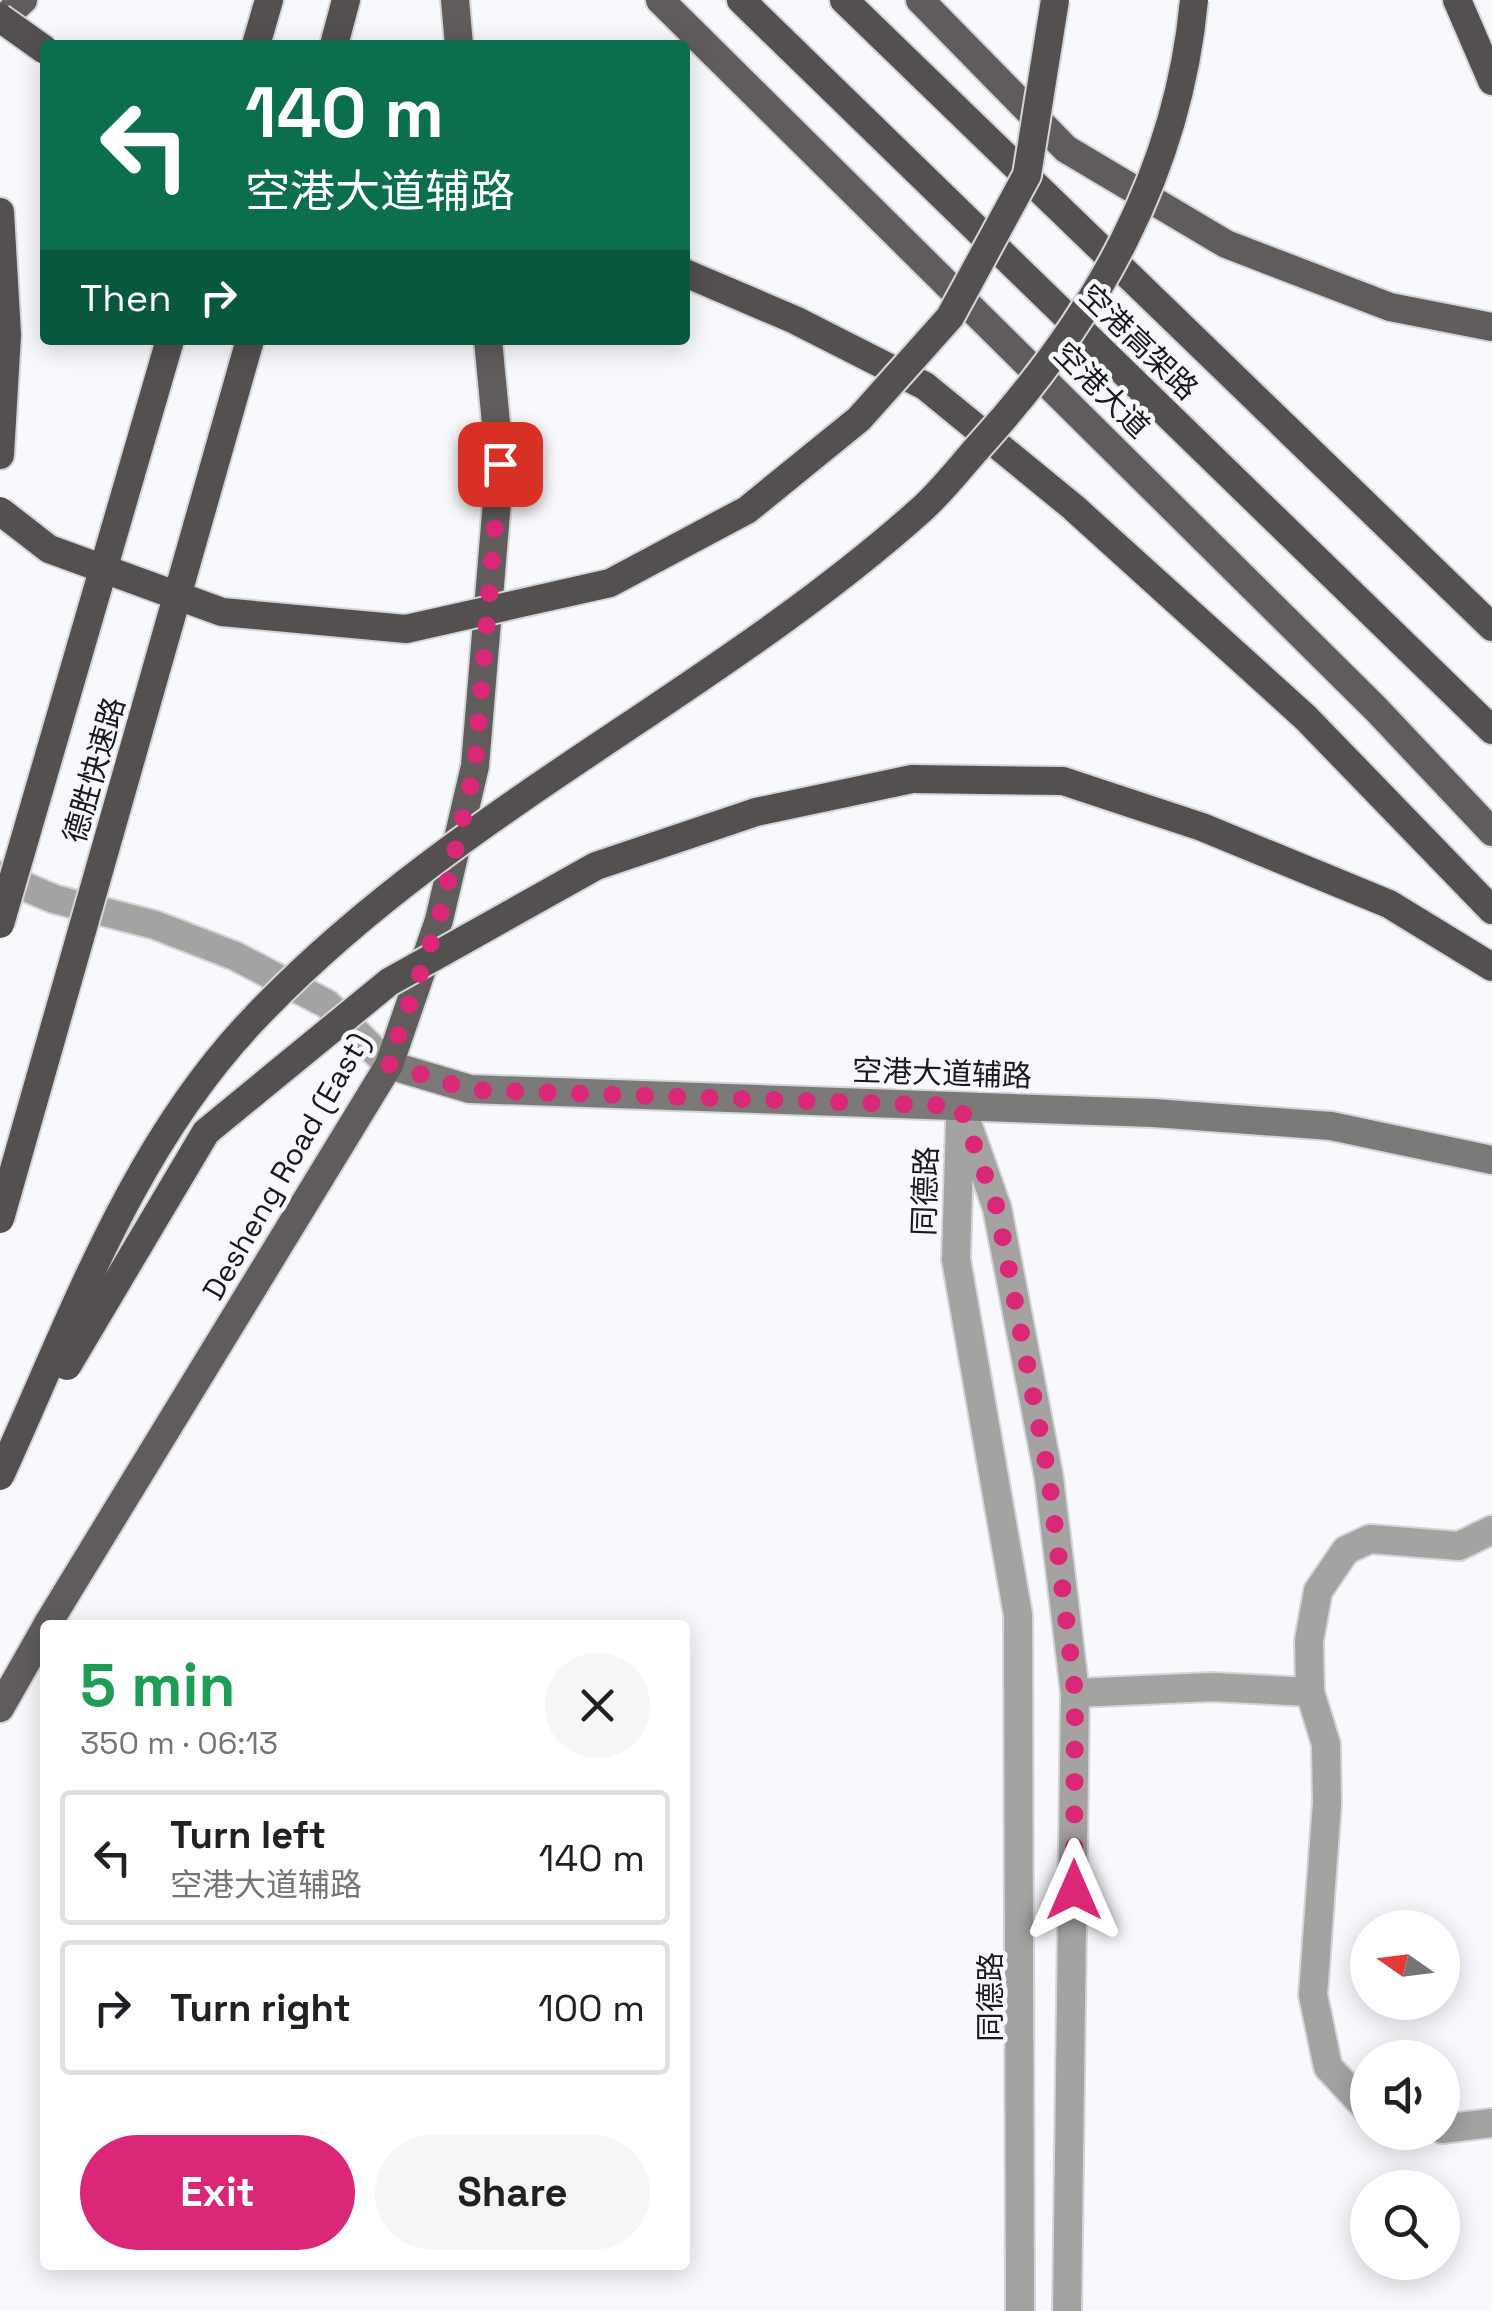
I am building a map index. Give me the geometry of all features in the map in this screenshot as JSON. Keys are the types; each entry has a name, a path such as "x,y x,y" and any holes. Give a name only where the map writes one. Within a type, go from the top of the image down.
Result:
{"highway":[{"path":"257,40 269,0"},
{"path":"335,40 346,0"},
{"name":"空港高架路","path":"741,0 1492,730"},
{"name":"空港高架路","path":"844,0 1492,627"},
{"path":"0,512 49,549 222,612 406,629 610,583 747,510 859,419 950,317 1027,175 1056,0"},
{"path":"0,1478 131,1190 188,1098 251,1022 428,862 826,588 925,506 1034,386 1111,271 1156,173 1191,31 1194,0"},
{"path":"1457,0 1492,81"},
{"path":"0,20 40,47"},
{"path":"0,212 6,336 0,454"},
{"path":"690,275 796,320 925,386 1073,507 1306,718 1492,910"},
{"name":"德胜快速路","path":"0,924 169,345"},
{"name":"德胜快速路","path":"0,1219 249,345"},
{"path":"0,1478 206,1132 388,982 596,866 756,812 912,779 1063,781 1202,827 1389,904 1492,967"}],"main road":[{"path":"0,20 22,0"},
{"path":"455,0 459,40"},
{"name":"空港大道","path":"660,0 1376,708 1492,832"},
{"path":"920,0 1066,150 1226,244 1390,308 1492,327"},
{"name":"Desheng Road (East)","path":"50,1620 388,1064 439,920 475,766 500,464 488,345"},
{"name":"空港大道辅路","path":"388,1064 470,1090 960,1106 1332,1126 1492,1160"},
{"name":"Desheng Road (East)","path":"0,1708 40,1638"}],"street":[{"path":"0,876 54,899 155,925 235,956 327,1004 388,1064"},
{"name":"同德路","path":"960,1106 997,1208 1049,1478 1075,1692 1068,2311"},
{"name":"同德路","path":"960,1106 956,1259 1018,1614 1020,2311"},
{"path":"1350,2091 1328,2067 1313,1994 1327,1803 1326,1744 1310,1692 1309,1641 1318,1591 1346,1550 1370,1539 1459,1546 1492,1530"},
{"path":"1075,1692 1212,1687 1310,1692"},
{"path":"1460,2128 1492,2124"}],"route":[{"path":"500,464 475,766 439,920 388,1064 470,1090 960,1106 997,1208 1049,1478 1075,1692 1074,1890"}]}
